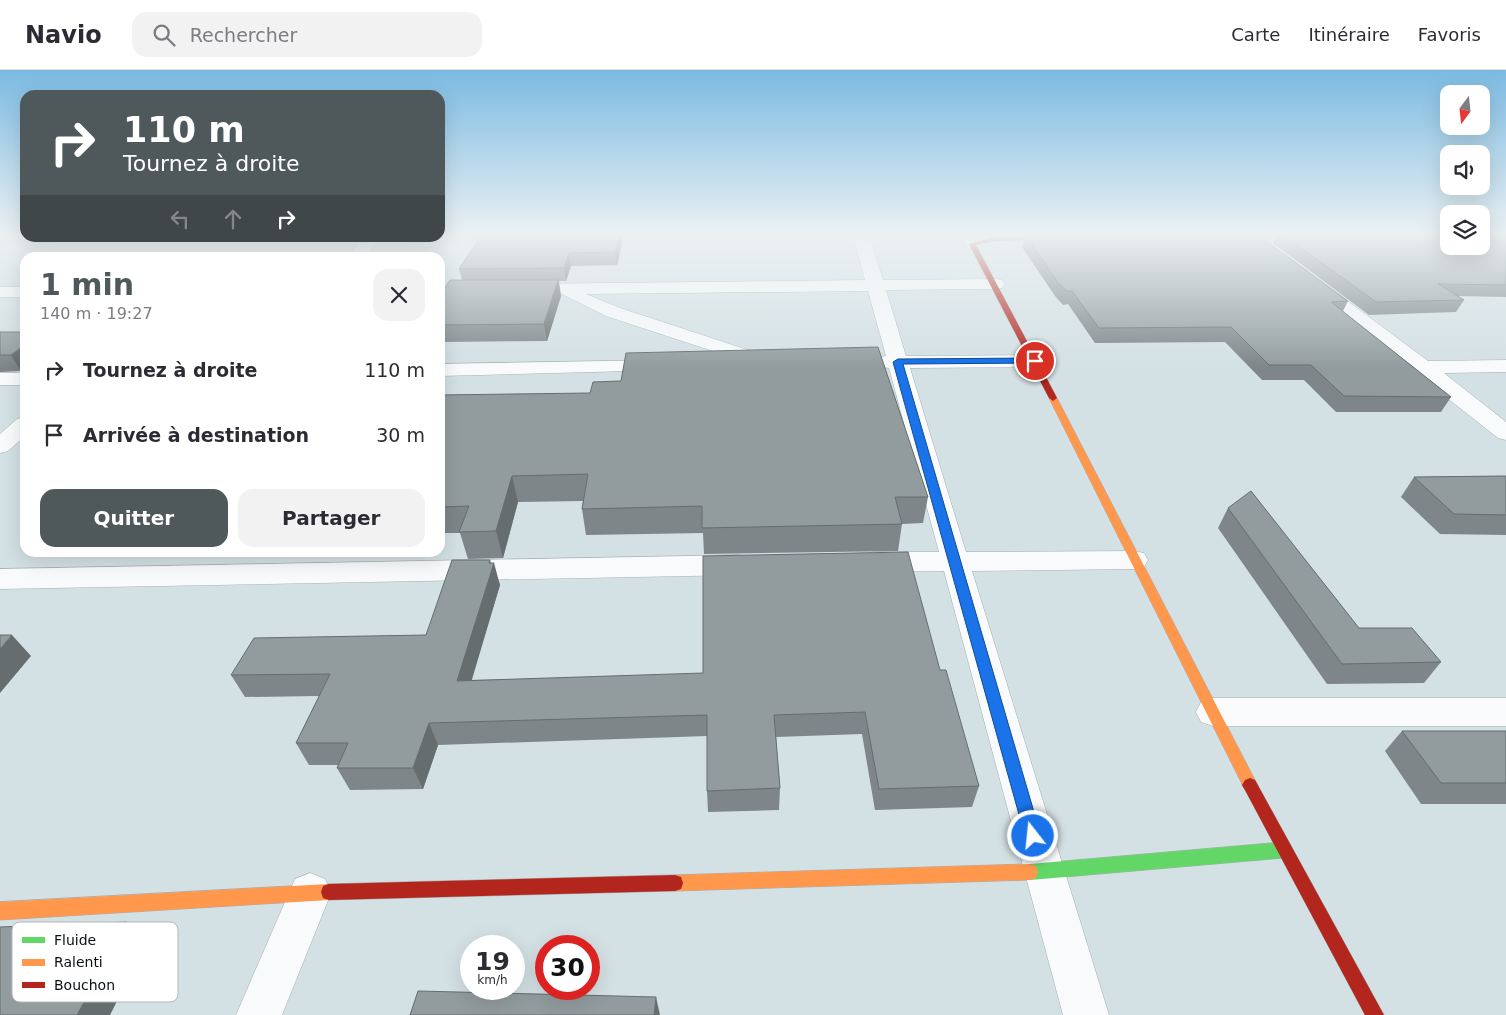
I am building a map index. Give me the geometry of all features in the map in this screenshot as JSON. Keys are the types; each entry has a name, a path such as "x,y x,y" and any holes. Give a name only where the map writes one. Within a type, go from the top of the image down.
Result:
{"main road":[{"path":"993,279 1134,560 1284,850 1375,1015"},
{"path":"0,910 310,892 1043,872 1284,850"}],"street":[{"path":"873,279 1043,872 1086,1015"},
{"path":"1307,279 1506,433"},
{"path":"506,289 996,284"},
{"path":"562,289 614,312 779,364 710,365"},
{"path":"0,292 20,292"},
{"path":"858,362 1035,361"},
{"path":"445,370 680,366"},
{"path":"1423,367 1506,366"},
{"path":"0,379 20,379"},
{"path":"0,446 20,428"},
{"path":"846,563 955,560 1134,560"},
{"path":"0,579 766,564"},
{"path":"1213,712 1506,712"},
{"path":"259,1015 310,892"}],"building":[{"path":"1055,279 1318,279 1348,301 1331,302 1451,397 1344,396 1311,365 1269,365 1231,327 1099,328 1072,291 1067,291"},
{"path":"1344,279 1506,279 1506,285 1438,284 1464,300 1376,302"},
{"path":"450,280 558,280 544,324 445,325 445,288"},
{"path":"0,332 20,332 20,349 11,355 0,355"},
{"path":"878,347 928,497 895,497 902,524 702,528 702,506 582,509 588,474 512,476 496,531 459,532 469,506 445,507 445,395 590,393 593,382 621,381 626,353"},
{"path":"1506,476 1506,515 1454,514 1414,477"},
{"path":"1251,491 1359,628 1412,628 1441,662 1342,664 1228,508"},
{"path":"908,552 940,670 946,670 979,786 879,789 865,712 774,715 780,788 707,791 707,715 429,723 413,768 337,768 348,743 296,743 330,674 231,675 254,638 426,635 452,560 490,560 489,563 494,563 457,681 703,673 703,556"},
{"path":"0,635 12,635 0,649"},
{"path":"1402,731 1506,731 1506,783 1441,783"},
{"path":"0,927 12,927 12,1002 84,1002 77,1015 0,1015"},
{"path":"418,991 460,992 460,1000 525,1000 525,994 535,994 535,1000 600,1000 600,996 656,997 654,1015 410,1015"}],"traffic: fast":[{"path":"1030,872 1284,850"}],"traffic: slow":[{"path":"1053,398 1250,785"},
{"path":"675,883 1030,872"},
{"path":"0,911 329,892"}],"traffic: jam":[{"path":"990,279 1053,398"},
{"path":"1250,785 1375,1015"},
{"path":"329,892 675,883"}],"route":[{"path":"1033,836 898,362 1035,361"}]}
